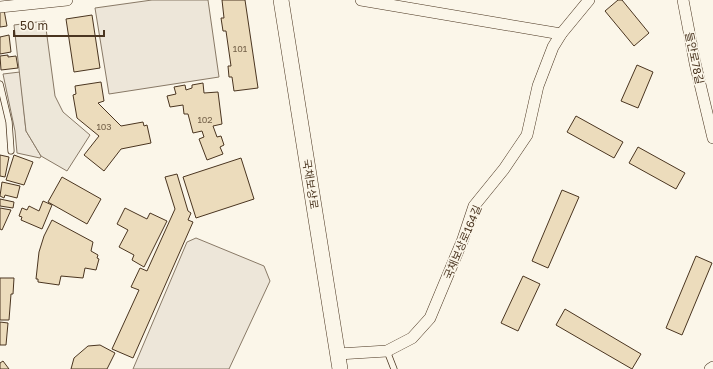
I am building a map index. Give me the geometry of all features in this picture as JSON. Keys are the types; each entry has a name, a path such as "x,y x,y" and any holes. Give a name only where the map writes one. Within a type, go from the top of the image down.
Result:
{"main road":[{"name":"국채보상로","path":"281,0 339,362"}],"street":[{"path":"0,7 67,0"},
{"path":"361,0 561,34"},
{"name":"국채보상로164길","path":"339,362 387,351 412,338 430,318 463,239 474,206 504,169 527,135 538,86 553,47 561,34 589,0"},
{"name":"들안로78길","path":"683,0 695,63 713,138"}],"lane":[{"path":"0,84 9,122 11,151"},
{"path":"387,351 394,369"}],"shaded area":[{"path":"152,0 208,0 219,77 109,94 95,8"},
{"path":"45,21 55,96 63,112 90,135 67,171 41,156 26,131 14,25"},
{"path":"20,72 26,131 41,156 40,158 17,153 15,131 3,74"},
{"path":"196,238 264,266 270,281 229,369 133,369 187,242"}],"building":[{"path":"222,0 245,0 258,88 234,91 232,77 229,77 228,66 231,66 226,31 223,31 221,18 224,18"},
{"path":"618,0 622,0 649,33 634,46 605,11"},
{"path":"4,10 7,26 0,27 0,11"},
{"path":"92,15 100,68 74,72 66,19"},
{"path":"9,35 11,52 0,54 0,37"},
{"path":"8,55 8,57 16,56 18,68 1,70 0,56"},
{"path":"637,65 653,72 638,108 621,101"},
{"path":"101,82 104,101 98,103 121,126 143,122 144,126 147,125 151,143 121,149 104,171 84,155 99,136 77,118 73,95 76,94 75,86"},
{"path":"203,83 204,93 218,92 222,124 213,126 217,137 221,136 224,145 220,147 223,154 207,160 199,139 204,137 202,131 193,133 188,114 184,114 183,105 170,107 167,96 176,94 174,87 185,85 186,90 192,88 192,85"},
{"path":"576,116 623,142 614,158 567,132"},
{"path":"638,147 685,173 676,189 629,163"},
{"path":"0,155 9,157 5,177 0,176"},
{"path":"14,155 33,162 24,185 6,180"},
{"path":"241,158 254,199 196,218 183,177"},
{"path":"177,174 188,211 191,213 188,220 193,222 133,358 112,349 139,290 131,287 140,268 147,271 175,209 165,177"},
{"path":"62,177 101,199 87,224 48,202"},
{"path":"2,182 20,186 17,198 5,195 4,198 0,196"},
{"path":"562,190 579,197 548,268 532,261"},
{"path":"0,199 14,202 13,208 0,206"},
{"path":"43,201 52,205 42,229 21,220 22,217 19,216 22,208 27,210 29,206 39,211"},
{"path":"0,208 11,210 2,230 0,229"},
{"path":"125,208 147,219 150,213 167,221 144,267 132,260 134,255 119,247 128,230 117,224"},
{"path":"52,220 93,242 91,251 98,255 97,258 99,259 96,270 85,268 83,278 61,276 59,285 38,282 38,279 36,279 39,252 44,236"},
{"path":"696,256 712,263 682,335 666,328"},
{"path":"523,276 540,284 518,331 501,323"},
{"path":"0,278 14,278 9,320 0,320"},
{"path":"565,309 641,354 632,369 556,325"},
{"path":"0,322 8,323 6,345 0,345"},
{"path":"100,345 115,353 107,369 71,369 74,358 88,346"},
{"path":"3,361 9,369 0,369 0,363"}]}
